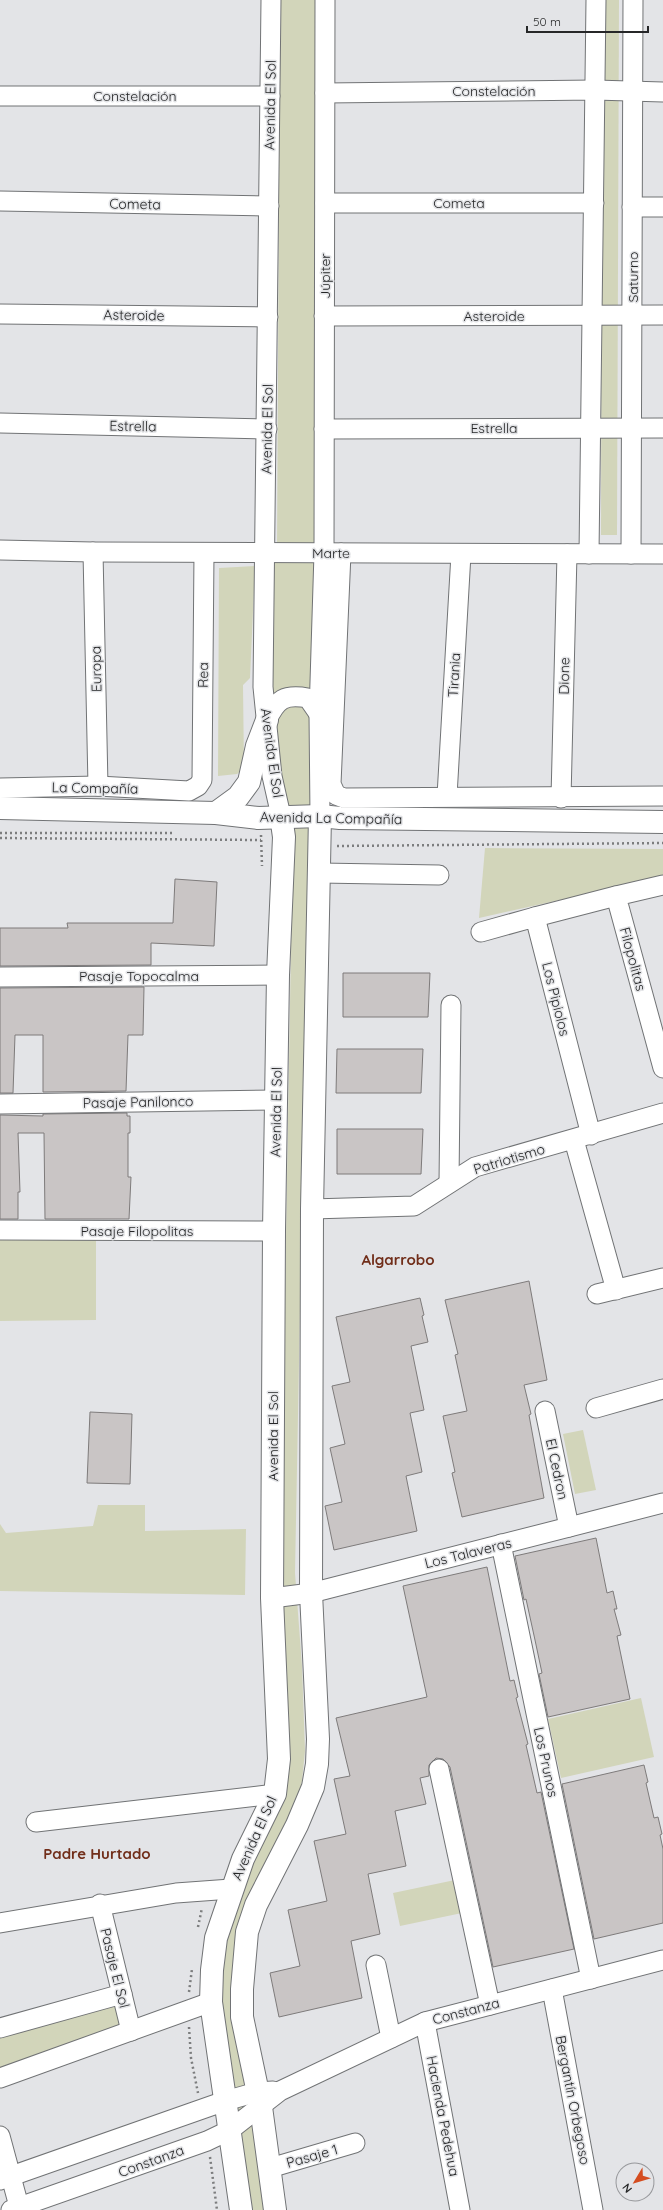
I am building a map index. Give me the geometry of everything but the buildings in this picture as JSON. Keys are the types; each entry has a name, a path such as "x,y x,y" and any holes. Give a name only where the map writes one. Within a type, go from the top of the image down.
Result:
{"main road":[{"path":"216,813 238,797 249,782 257,746 267,720"},
{"name":"Avenida La Compañía","path":"0,808 216,813 258,818 281,816 320,816 340,818 663,822"},
{"name":"Avenida El Sol","path":"241,2210 211,2002 212,1970 216,1938 231,1889 243,1859 275,1794 279,1759 272,1598 274,1231 278,974 283,846 281,816"},
{"path":"275,2210 259,2100 242,2017 243,1959 247,1932 256,1905 297,1825 313,1787 318,1739 311,1593 312,1208 320,816"}],"street":[{"name":"Avenida El Sol","path":"272,0 266,553 263,687 272,776 281,816"},
{"name":"Júpiter","path":"325,0 324,429 333,553"},
{"path":"589,554 596,0"},
{"name":"Saturno","path":"631,554 633,428 633,0"},
{"name":"Constelación","path":"325,93 595,90 663,92"},
{"name":"Constelación","path":"0,96 270,96"},
{"name":"Cometa","path":"0,201 269,206"},
{"name":"Cometa","path":"324,203 594,204"},
{"path":"632,207 663,207"},
{"name":"Asteroide","path":"0,314 268,317"},
{"name":"Asteroide","path":"324,316 663,315"},
{"name":"Estrella","path":"0,423 267,429"},
{"name":"Estrella","path":"324,429 663,428"},
{"name":"Marte","path":"0,550 204,553 663,554"},
{"name":"Europa","path":"93,552 98,786"},
{"name":"Rea","path":"189,791 198,786 202,780 204,553"},
{"path":"320,816 319,714 333,553"},
{"path":"333,553 331,784 336,795 344,798 447,796 561,798 663,796"},
{"name":"Tirania","path":"447,796 461,554"},
{"name":"Dione","path":"561,798 567,554"},
{"path":"267,720 272,709 281,700 295,696 308,698 319,714"},
{"name":"La Compañía","path":"0,788 98,786 189,791"},
{"path":"320,873 439,875"},
{"path":"481,932 663,885"},
{"name":"Filopolitas","path":"616,896 663,1068"},
{"name":"Los Pipiolos","path":"535,917 616,1290"},
{"name":"Pasaje Topocalma","path":"0,977 278,974"},
{"path":"449,1183 451,1005"},
{"name":"Pasaje Panilonco","path":"0,1104 277,1100"},
{"name":"Patriotismo","path":"312,1208 414,1206 475,1166 663,1113"},
{"name":"Pasaje Filopolitas","path":"0,1230 274,1231"},
{"path":"598,1294 663,1278"},
{"path":"596,1408 663,1390"},
{"name":"El Cedron","path":"545,1411 569,1527"},
{"name":"Los Talaveras","path":"272,1598 311,1593 663,1503"},
{"name":"Los Prunos","path":"501,1544 591,1979"},
{"path":"439,1769 490,2005"},
{"path":"36,1822 275,1794"},
{"path":"0,1923 100,1904 176,1893 231,1889"},
{"name":"Pasaje El Sol","path":"100,1904 131,2031"},
{"name":"Constanza","path":"6,2179 225,2101 259,2100 425,2022 663,1960"},
{"path":"376,1964 391,2038"},
{"name":"Bergantín Orbegoso","path":"552,1989 593,2210"},
{"path":"0,2028 122,1994"},
{"path":"0,2078 211,2002"},
{"name":"Hacienda Pedehua","path":"425,2022 460,2210"},
{"name":"Constanza","path":"17,2209 202,2143 230,2130 259,2100"},
{"path":"0,2136 6,2179 17,2209"},
{"name":"Pasaje 1","path":"270,2168 355,2143"}],"path":[{"path":"0,838 262,840 283,846"},
{"path":"320,846 663,843"}],"green space":[{"path":"280,0 315,0 317,715 302,1204 295,1573 302,1666 305,1751 302,1781 297,1806 240,1942 267,2210 249,2210 220,2009 220,1954 263,1836 280,1582 293,831 269,720 268,550 277,549"},
{"path":"602,0 619,0 617,535 601,535"},
{"path":"255,566 250,678 243,685 244,768 237,774 218,776 219,568"},
{"path":"485,848 663,849 663,877 479,918"},
{"path":"96,1225 96,1320 0,1321 0,1226"},
{"path":"583,1430 596,1490 575,1494 563,1434"},
{"path":"98,1505 145,1505 145,1531 246,1529 245,1595 0,1591 0,1524 6,1533 93,1526"},
{"path":"641,1698 654,1757 561,1778 548,1719"},
{"path":"455,1880 462,1913 400,1926 393,1893"},
{"path":"122,1994 131,2031 0,2078 0,2028"}],"district":[{"name":"Algarrobo","path":"398,1260"},
{"name":"Padre Hurtado","path":"97,1854"}]}
